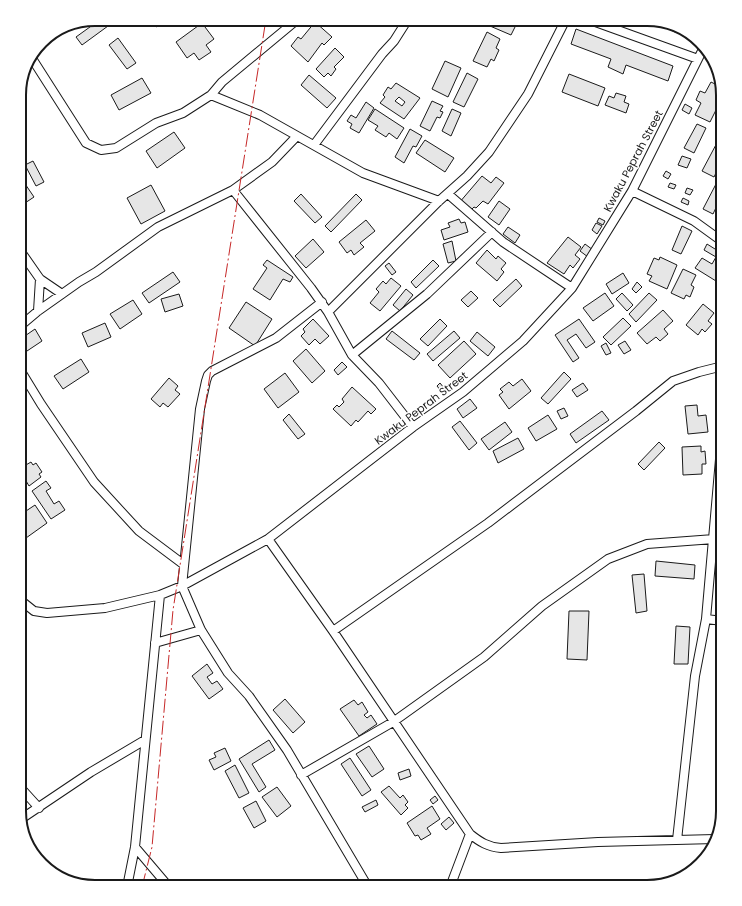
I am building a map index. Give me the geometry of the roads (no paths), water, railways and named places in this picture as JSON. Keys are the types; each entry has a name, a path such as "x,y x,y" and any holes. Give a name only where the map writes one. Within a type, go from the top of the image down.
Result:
{"street":[{"path":"34,62 86,142 100,150 116,148 156,123 183,113 211,95 222,82 290,26"},
{"path":"314,145 382,54 394,41 404,26"},
{"path":"328,312 489,152 528,94 562,26"},
{"path":"606,26 698,59"},
{"name":"Kwaku Peprah Street","path":"26,605 34,611 47,613 105,608 160,595 182,586 268,539 413,427 463,392 523,341 572,288 632,191 701,53"},
{"path":"211,95 260,115 363,172 439,201"},
{"path":"26,321 38,311 158,227 234,190 272,162 296,136"},
{"path":"234,190 322,302 352,355 379,383 413,427"},
{"path":"632,191 694,221 716,237"},
{"path":"448,194 492,232 572,288"},
{"path":"352,355 427,294 492,232"},
{"path":"26,259 40,279 62,294"},
{"path":"38,311 40,279"},
{"path":"322,302 276,338 212,371 208,375 200,417 183,564 182,586 201,630 228,673 249,696 282,744 364,880"},
{"path":"333,631 488,523 636,411 673,381 716,368"},
{"path":"26,379 94,482 139,531 183,564"},
{"path":"677,840 695,676 706,619 716,514"},
{"path":"268,539 333,631 470,834 490,848 598,842 710,839"},
{"path":"301,775 393,722 484,657 542,606 608,559 647,544 714,539"},
{"path":"128,880 135,847 160,595"},
{"path":"706,619 716,620"},
{"path":"155,643 201,630"},
{"path":"27,816 91,772 146,740"},
{"path":"26,794 39,808"},
{"path":"453,880 470,834"},
{"path":"135,847 163,880"}]}
